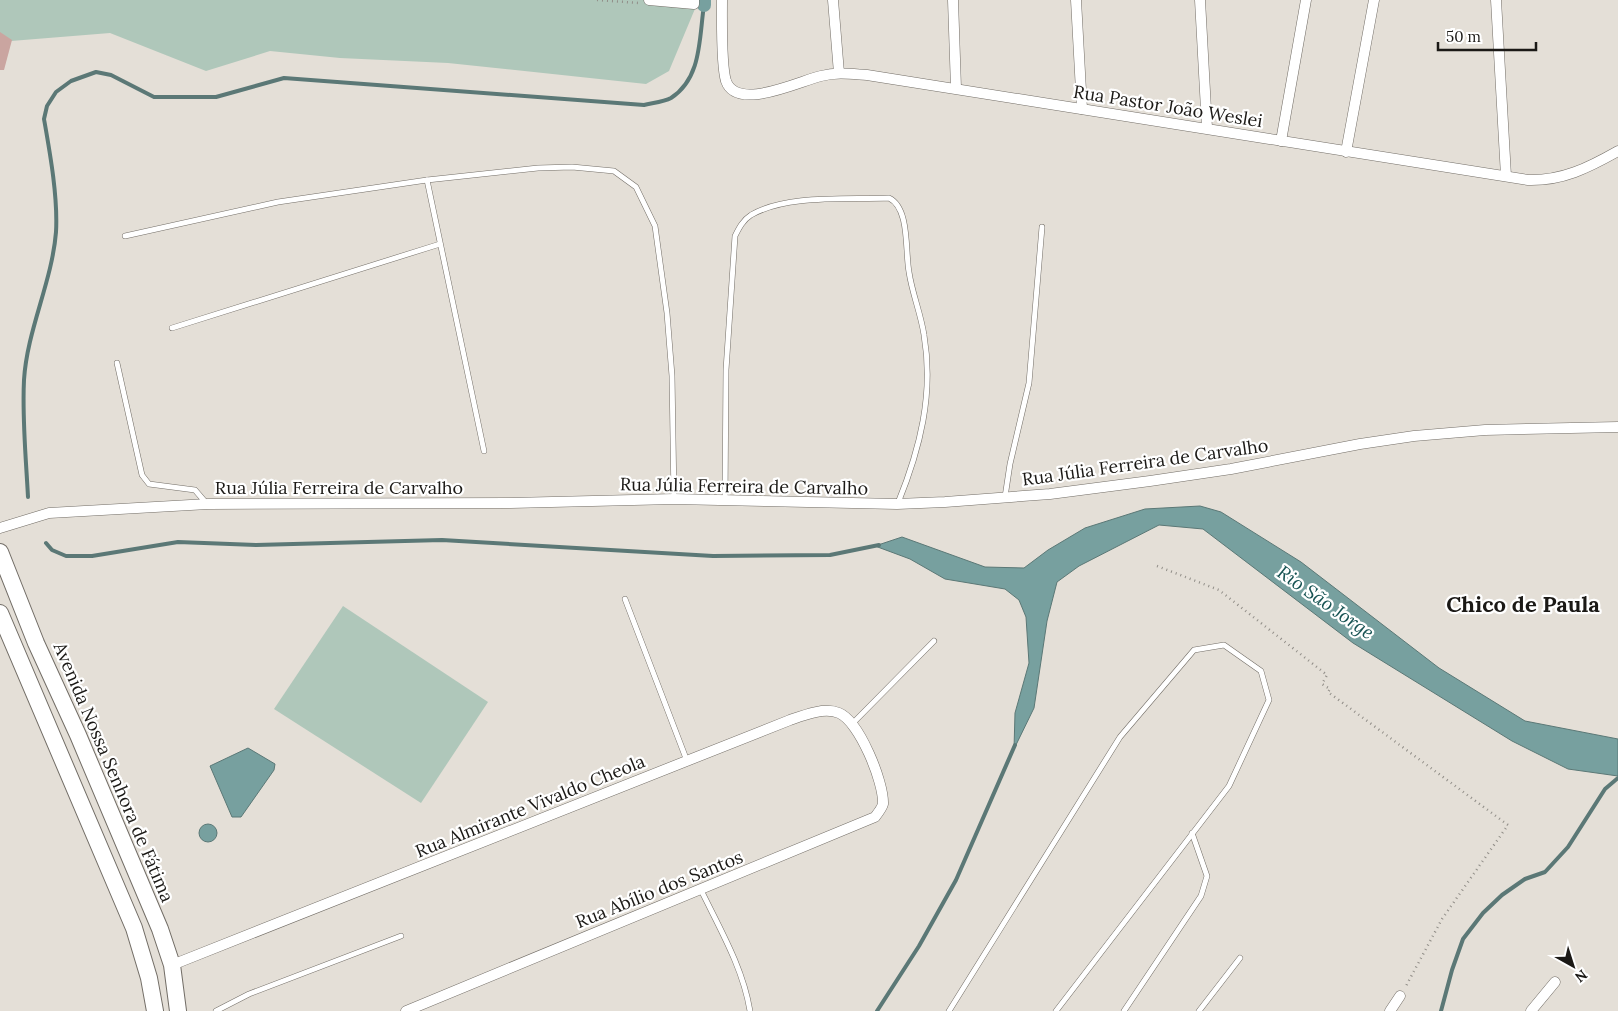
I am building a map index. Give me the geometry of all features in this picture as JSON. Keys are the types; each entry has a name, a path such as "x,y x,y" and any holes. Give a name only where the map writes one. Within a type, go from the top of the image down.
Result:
{"main road":[{"name":"Avenida Nossa Senhora de Fátima","path":"0,552 36,643 135,868 172,965 178,1011"},
{"path":"0,613 134,928 149,978 155,1011"}],"street":[{"path":"649,0 694,2"},
{"name":"Rua Pastor João Weslei","path":"722,0 726,81 736,93 750,96 839,73 956,88 1346,152 1545,181 1569,176 1618,152"},
{"path":"833,0 839,73"},
{"path":"953,0 956,88"},
{"path":"1076,0 1082,109"},
{"path":"1200,0 1206,128"},
{"path":"1281,141 1306,0"},
{"path":"1346,152 1374,0"},
{"path":"1496,0 1506,176"},
{"name":"Rua Júlia Ferreira de Carvalho","path":"0,528 49,513 208,504 511,503 674,500 897,504 1059,493 1231,469 1350,446 1414,436 1485,430 1618,427"},
{"name":"Rua Almirante Vivaldo Cheola","path":"172,965 790,720 816,712 838,713 853,723"},
{"name":"Rua Abílio dos Santos","path":"406,1011 875,817 883,806 882,791 874,768 853,723"},
{"path":"1531,1011 1555,982"},
{"path":"1390,1011 1400,996"}],"lane":[{"path":"125,236 278,202 427,180 572,167 614,170 636,187 655,226 667,313 672,376 674,500"},
{"path":"427,180 484,451"},
{"path":"725,501 726,370 735,236 741,224 750,216 768,208 804,201 889,198 897,202 902,212 909,274 927,355 926,414 912,468 897,504"},
{"path":"1005,497 1010,464 1029,383 1042,227"},
{"path":"172,328 440,244"},
{"path":"117,363 142,475 149,484 195,490 208,504"},
{"path":"625,599 687,761"},
{"path":"853,723 934,641"},
{"path":"949,1011 1120,737 1194,650 1224,645 1261,671 1269,700 1229,786 1056,1011"},
{"path":"1124,1011 1201,896 1207,876 1192,834"},
{"path":"701,890 730,948 747,991 750,1011"},
{"path":"216,1011 249,994 401,936"},
{"path":"1200,1011 1240,958"}],"path":[{"path":"1157,566 1219,590 1327,675 1322,684 1330,689 1328,692 1508,826 1442,919 1400,996"}],"green space":[{"path":"0,0 650,0 697,4 669,71 646,84 448,63 340,58 270,51 206,71 110,33 11,41 0,33"},
{"path":"343,606 488,702 421,803 274,709"}],"water":[{"name":"Rio São Jorge","path":"1200,506 1221,512 1301,562 1439,668 1525,721 1618,739 1618,776 1568,769 1512,741 1353,643 1203,529 1159,525 1079,566 1057,582 1047,621 1034,708 1014,749 1015,713 1029,663 1026,617 1019,600 1005,589 945,579 910,559 875,546 902,537 985,567 1024,568 1048,550 1085,528 1145,509"},
{"path":"248,748 275,764 274,770 241,817 232,817 210,766"},
{"path":"208,824 214,827 217,833 214,839 208,842 202,839 199,833 202,827"}],"building":[{"path":"0,32 12,40 4,70 0,70"}],"waterway":[{"path":"704,0 704,5"},
{"path":"28,497 24,424 26,361 50,269 56,232 55,190 44,119 47,106 56,92 71,81 96,72 111,75 154,97 216,97 284,78 644,105 671,98 689,80 700,44 704,5"},
{"path":"46,543 52,550 66,556 92,556 178,542 256,545 442,540 713,556 830,555 879,545"},
{"path":"877,1011 919,946 956,880 1015,745"},
{"path":"1441,1011 1463,939 1483,913 1502,895 1525,879 1545,872 1568,847 1605,789 1618,778"}],"district":[{"name":"Chico de Paula","path":"1523,604"}]}
